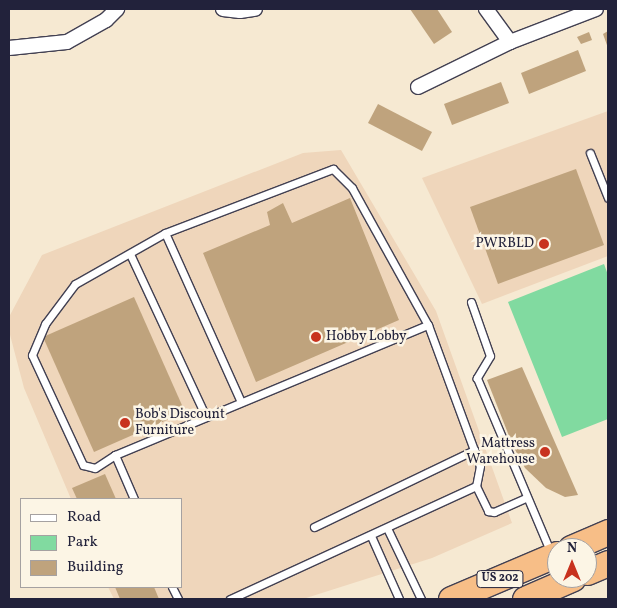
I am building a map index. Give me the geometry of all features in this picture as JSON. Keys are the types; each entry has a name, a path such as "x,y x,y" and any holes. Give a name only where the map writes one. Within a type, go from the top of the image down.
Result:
{"highway":[{"name":"US 202","path":"594,538 608,532"},
{"name":"US 202","path":"452,599 547,559"},
{"name":"US 202","path":"525,599 550,588"}],"street":[{"path":"9,48 67,42 106,20 117,9"},
{"path":"224,9 240,11 255,9"},
{"path":"486,9 510,42"},
{"path":"418,87 510,42 596,9"}],"lane":[{"path":"590,153 608,198"},
{"path":"428,325 115,455 95,468 83,465 32,355 45,324 75,284 130,254 165,232 333,169 352,188 428,325 480,466 476,486 488,511 494,512 527,498"},
{"path":"165,232 241,402"},
{"path":"130,254 206,417"},
{"path":"471,302 490,356 478,378 527,498 551,538"},
{"path":"314,527 474,450"},
{"path":"115,455 134,498"},
{"path":"230,599 326,554 371,536 476,486"},
{"path":"387,528 421,599"},
{"path":"371,536 399,599"}],"shaded area":[{"path":"608,111 608,256 482,304 422,178"},
{"path":"341,150 436,311 512,523 432,558 303,599 114,599 108,588 182,588 182,498 71,498 24,388 9,331 9,317 42,255 303,153"}],"green space":[{"path":"604,264 608,275 608,419 562,437 508,302"}],"building":[{"path":"410,9 437,9 452,32 434,44"},
{"path":"608,31 608,48 603,34"},
{"path":"589,32 592,40 581,44 577,37"},
{"path":"578,50 586,71 529,94 521,73"},
{"path":"501,82 509,103 452,125 444,104"},
{"path":"378,104 432,132 422,151 368,123"},
{"path":"576,169 604,245 498,284 470,207"},
{"path":"350,198 399,320 256,382 203,253 270,225 267,212 283,203 292,223"},
{"path":"134,297 185,412 94,452 43,337"},
{"path":"522,367 578,495 565,497 546,488 525,468 513,446 487,380"},
{"path":"105,474 116,498 77,498 72,488"},
{"path":"115,588 154,588 159,599 120,599"}],"place":[{"name":"PWRBLD","path":"544,244"},
{"name":"Hobby Lobby","path":"316,337"},
{"name":"Bob's Discount Furniture","path":"125,423"},
{"name":"Mattress Warehouse","path":"545,452"}]}
